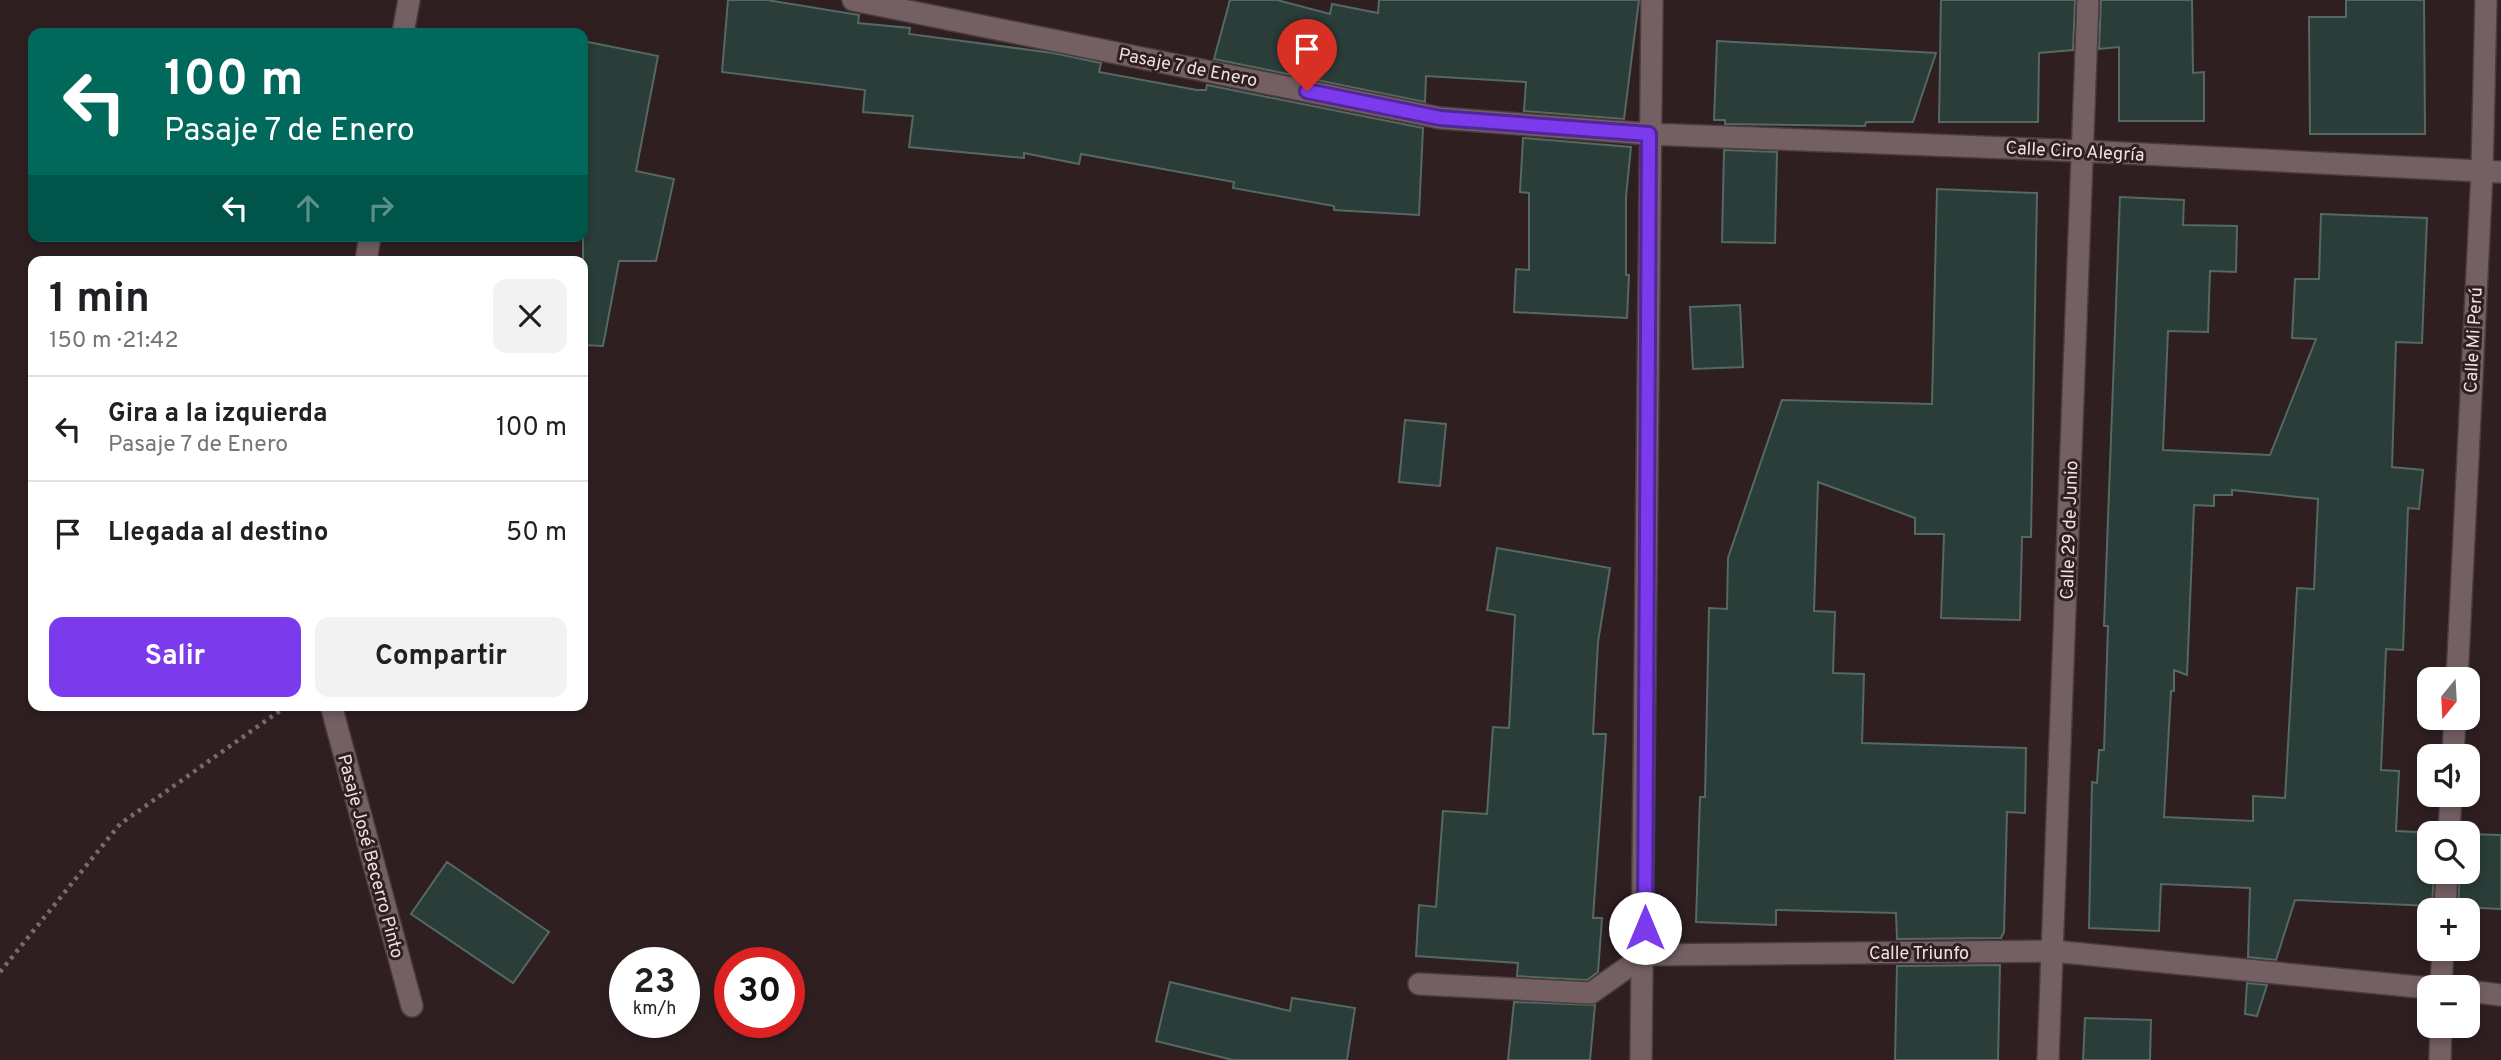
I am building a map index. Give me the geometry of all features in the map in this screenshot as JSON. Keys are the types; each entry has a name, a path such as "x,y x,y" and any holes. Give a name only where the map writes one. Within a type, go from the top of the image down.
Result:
{"street":[{"path":"404,28 409,0"},
{"name":"Pasaje 7 de Enero","path":"853,0 1440,118 1649,134"},
{"path":"1641,1060 1645,955 1651,0"},
{"name":"Calle 29 de Junio","path":"2048,1060 2088,0"},
{"name":"Calle Mi Perú","path":"2458,667 2491,172 2486,0"},
{"name":"Calle Ciro Alegría","path":"1649,134 2083,150 2491,172"},
{"name":"Pasaje José Becerro Pinto","path":"333,711 411,1006"},
{"name":"Calle Triunfo","path":"1645,955 2052,951 2417,987"},
{"path":"1419,984 1591,993 1645,955"},
{"path":"2480,992 2501,995"},
{"path":"2440,1060 2441,1038"}],"path":[{"path":"0,972 120,824 280,711"}],"building":[{"path":"728,0 767,0 859,15 858,23 910,28 909,34 1053,53 1101,63 1099,72 1197,90 1206,90 1207,85 1423,128 1419,215 1334,210 1334,206 1233,188 1234,182 1081,154 1079,164 1024,153 1024,158 909,147 913,116 863,112 865,90 722,72"},
{"path":"1230,0 1277,0 1330,14 1332,4 1378,13 1379,0 1639,0 1624,119 1524,111 1526,82 1426,76 1425,102 1214,59"},
{"path":"1941,0 2075,0 2073,50 2039,53 2038,122 1939,122"},
{"path":"2101,0 2192,0 2193,73 2204,72 2204,121 2119,121 2119,47 2099,49"},
{"path":"2346,0 2424,0 2425,134 2310,134 2309,17 2346,17"},
{"path":"1717,41 1936,53 1913,122 1866,122 1865,126 1725,124 1725,120 1714,120"},
{"path":"588,42 658,56 636,171 674,179 656,261 619,261 603,346 588,345 588,256 583,256 583,242 588,242"},
{"path":"1523,138 1631,147 1626,197 1626,275 1629,275 1627,318 1514,312 1516,269 1529,270 1529,193 1520,192"},
{"path":"1724,150 1777,152 1775,243 1722,242"},
{"path":"1937,189 2037,193 2031,537 2022,537 2020,620 1941,618 1944,534 1915,534 1915,518 1818,482 1814,611 1835,612 1833,673 1864,674 1862,743 2026,748 2025,813 2007,812 2004,932 2001,938 1897,939 1896,913 1776,910 1776,925 1696,922 1700,797 1705,797 1709,608 1727,609 1728,558 1782,400 1932,404"},
{"path":"2120,197 2184,200 2183,225 2237,226 2236,272 2210,271 2208,332 2168,331 2163,450 2270,455 2316,339 2292,338 2295,279 2319,279 2321,214 2427,218 2422,343 2396,342 2392,467 2423,470 2419,509 2408,508 2403,650 2386,649 2381,770 2399,771 2396,831 2417,832 2417,884 2433,884 2432,898 2417,898 2417,905 2295,900 2276,960 2248,957 2250,888 2161,884 2159,931 2089,928 2092,782 2097,783 2099,750 2104,750 2108,626 2104,626","holes":["2232,490 2318,499 2314,589 2297,588 2285,798 2253,796 2253,821 2164,817 2174,670 2187,675 2194,505 2214,506 2214,495 2232,495"]},
{"path":"1740,305 1743,367 1693,369 1690,307"},
{"path":"1405,420 1446,424 1440,486 1399,482"},
{"path":"1497,548 1610,568 1598,642 1593,734 1606,734 1593,918 1602,918 1598,972 1587,980 1517,976 1518,963 1416,956 1419,905 1436,907 1443,811 1487,814 1493,727 1509,728 1515,615 1487,610"},
{"path":"2480,834 2501,835 2501,909 2480,908 2480,898 2459,898 2459,884 2480,884"},
{"path":"447,862 549,932 513,983 411,914"},
{"path":"2000,965 1998,1060 1895,1060 1897,966"},
{"path":"1170,982 1290,1011 1292,998 1355,1008 1347,1060 1233,1060 1156,1041"},
{"path":"2247,983 2267,985 2257,1016 2245,1014"},
{"path":"1514,1002 1595,1005 1590,1060 1508,1060"},
{"path":"2085,1018 2151,1020 2150,1060 2083,1060"}],"route":[{"path":"1307,91 1440,118 1649,134 1645,928"}]}
